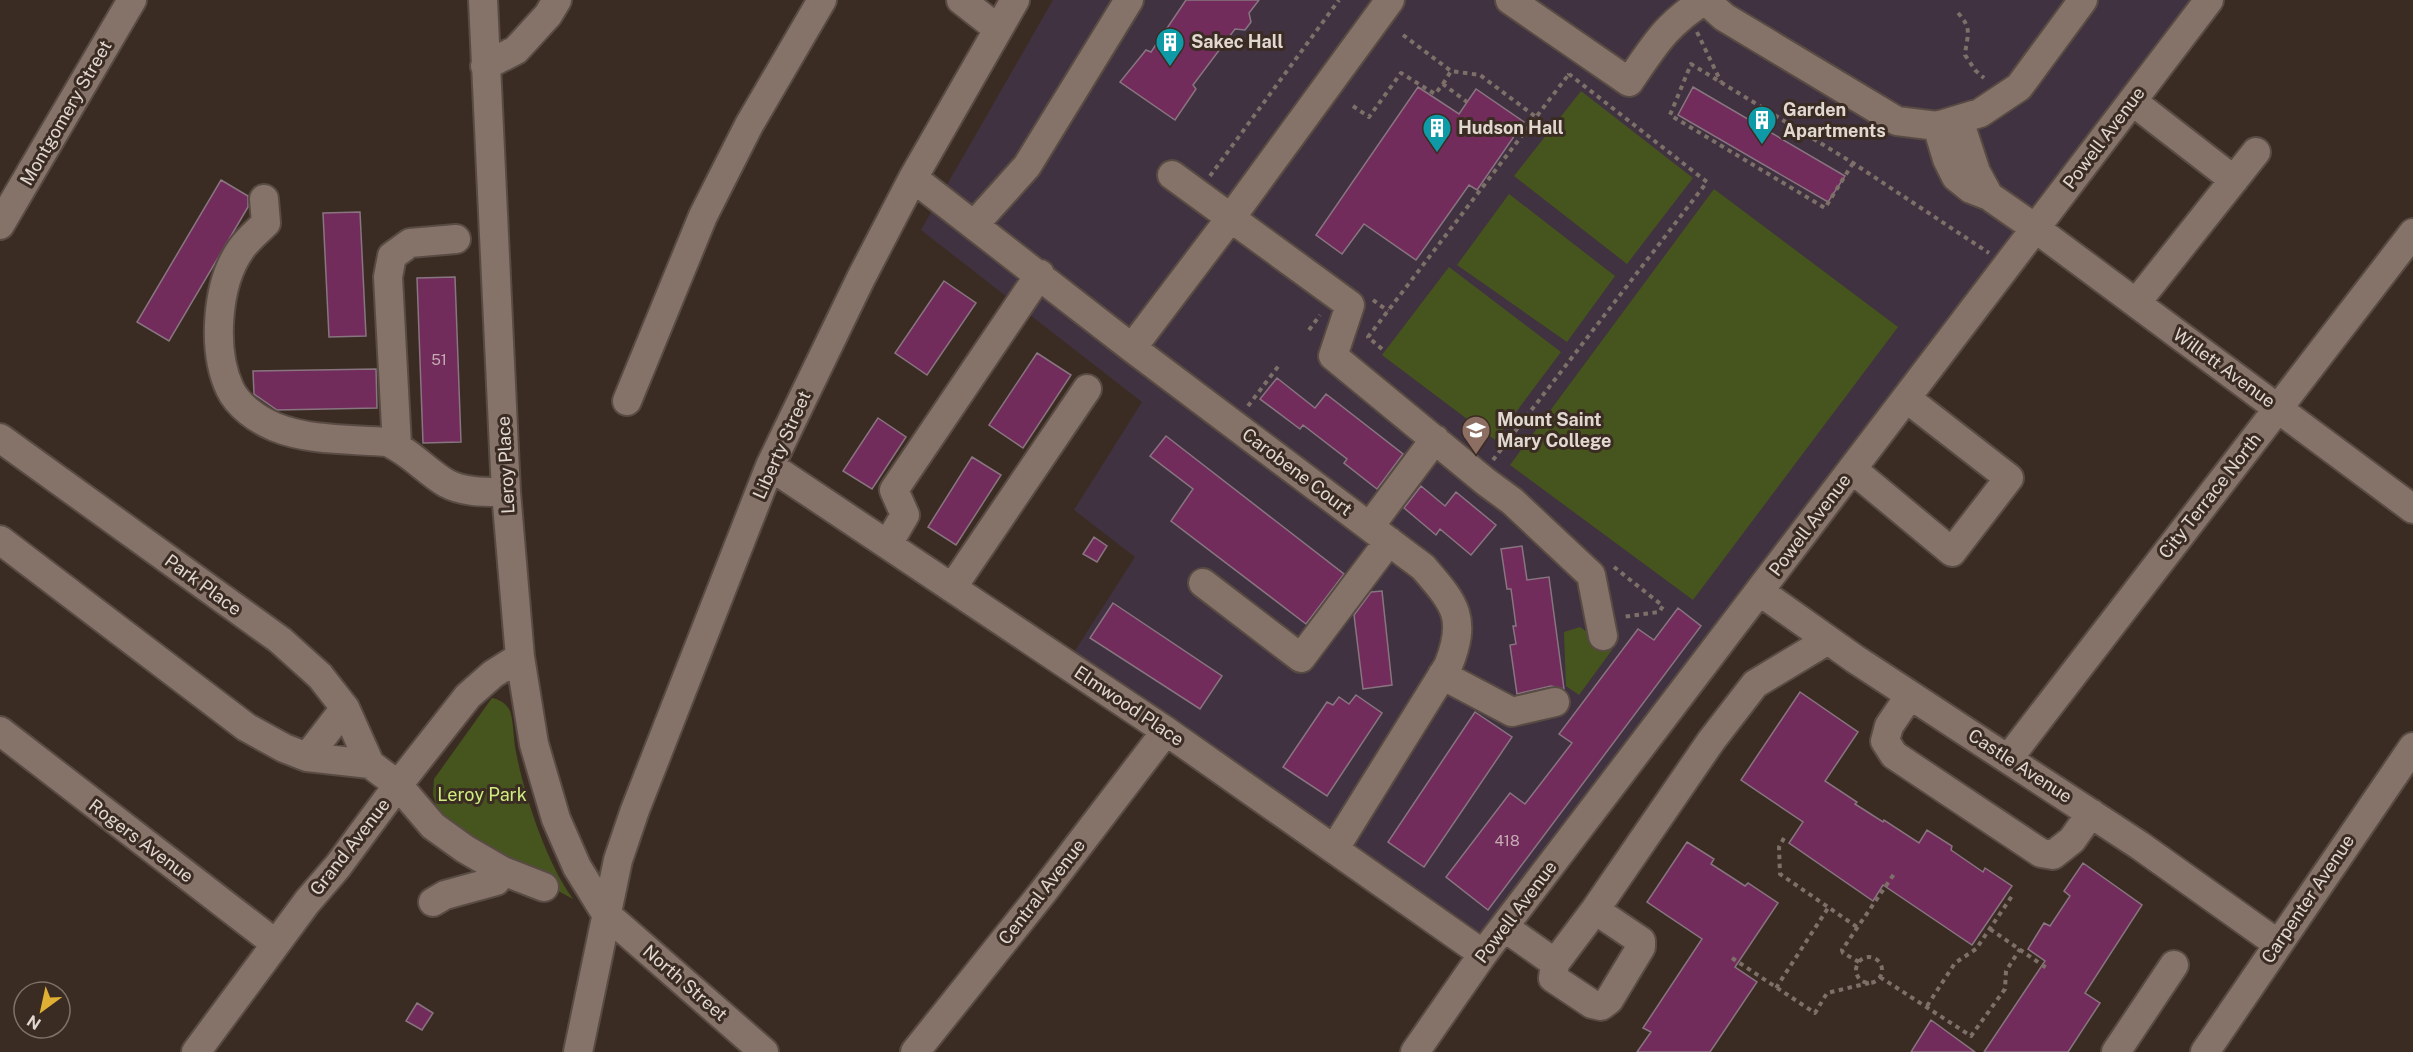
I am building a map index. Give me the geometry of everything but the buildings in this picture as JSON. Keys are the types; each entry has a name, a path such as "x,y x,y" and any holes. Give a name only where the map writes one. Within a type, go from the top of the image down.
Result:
{"street":[{"name":"Montgomery Street","path":"0,225 132,0"},
{"name":"Leroy Place","path":"483,0 507,492 520,657 534,744 556,819 577,867 606,914"},
{"path":"485,66 516,50 548,15 557,0"},
{"path":"627,401 703,216 749,125 822,0"},
{"path":"961,0 998,29"},
{"name":"Liberty Street","path":"585,1048 606,914 618,860 635,810 770,466 861,278 914,178 1015,0"},
{"path":"975,225 1028,166 1129,0"},
{"path":"1132,348 1390,0"},
{"path":"1510,0 1629,82 1666,30 1686,12 1708,7 1897,121 1948,123 1980,112 2019,87 2083,0"},
{"name":"Powell Avenue","path":"1415,1052 1483,954 2209,0"},
{"path":"2132,100 2234,180"},
{"name":"Willett Avenue","path":"1948,123 1989,196 2413,509"},
{"path":"2136,303 2256,152"},
{"path":"1172,175 1350,305 1334,356 1512,501 1591,575 1603,636"},
{"name":"Carobene Court","path":"914,178 1132,348 1423,567 1449,596 1459,622 1456,646 1448,666 1335,848"},
{"path":"264,199 266,223 240,249 226,281 219,321 220,358 231,391 246,410 273,426 296,434 387,442 397,446 448,484 472,491 507,492"},
{"name":"City Terrace North","path":"2008,759 2413,233"},
{"path":"397,446 388,277 392,256 410,243 456,239"},
{"path":"888,544 906,514 894,490 1040,274"},
{"path":"952,588 1087,389"},
{"path":"1852,469 1952,552 2008,478 1906,398"},
{"name":"Park Place","path":"0,438 280,640 320,676 345,708 370,764 398,785 434,826 465,849 503,871 543,887"},
{"path":"1203,583 1302,658 1435,439"},
{"name":"Elmwood Place","path":"770,466 1166,731 1483,954"},
{"path":"0,540 246,727 284,748 308,757 370,764"},
{"name":"Castle Avenue","path":"1759,591 1910,695 2139,845 2278,944"},
{"path":"1595,910 1641,941 1641,947 1609,1000 1601,1006 1592,1004 1553,978 1555,963 1595,910 1711,741 1755,684 1828,640"},
{"name":"Grand Avenue","path":"196,1052 276,944 468,696 493,674 520,657"},
{"path":"1442,675 1512,712 1555,702"},
{"path":"1910,695 1889,726 1885,741 1894,755 2041,853 2053,855 2072,840 2091,813"},
{"path":"308,757 345,708"},
{"name":"Central Avenue","path":"915,1052 1043,892 1166,731"},
{"name":"Rogers Avenue","path":"2,739 276,944"},
{"name":"Carpenter Avenue","path":"2205,1052 2413,747"},
{"path":"434,902 445,895 496,881 503,871"},
{"name":"North Street","path":"606,914 764,1052"},
{"path":"1504,927 1555,963"},
{"path":"2116,1052 2174,966"}],"path":[{"path":"1708,7 1721,82"},
{"path":"1959,13 1969,29 1965,55 1975,70 1984,78"},
{"path":"1403,35 1451,71 1480,75 1536,117"},
{"path":"1382,349 1368,337 1569,74 1574,63"},
{"path":"1853,163 1825,208 1670,115 1691,64 1853,163 1989,253"},
{"path":"1353,106 1369,117 1401,73 1435,94 1451,71"},
{"path":"1488,466 1707,182 1569,74"},
{"path":"1443,84 1467,102"},
{"path":"1244,411 1281,364"},
{"path":"1784,838 1779,847 1780,874 1857,927"},
{"path":"1859,962 1843,953 1842,950 1894,874"},
{"path":"1927,1006 1955,963 1976,949 2012,896"},
{"path":"1776,988 1828,908"},
{"path":"1990,928 2048,969"},
{"path":"1880,977 1971,1036 2005,989 2006,971 2020,949"},
{"path":"1732,958 1815,1013 1827,993 1869,983 1880,977 1882,968 1878,961 1870,957 1859,962 1856,970 1859,978 1869,983"}],"shaded area":[{"name":"Mount Saint Mary College","path":"1053,0 2190,0 1478,939 1071,657 1135,557 1074,510 1142,402 921,230"}],"green space":[{"path":"1581,91 1693,178 1627,264 1514,176"},
{"path":"1714,189 1898,327 1693,600 1510,465"},
{"path":"1509,194 1615,276 1567,342 1457,265"},
{"path":"1449,267 1561,352 1495,440 1382,355"},
{"path":"1580,627 1612,650 1579,695 1566,686 1564,632"},
{"name":"Leroy Park","path":"492,698 502,702 510,711 516,752 531,808 554,867 573,899 496,857 439,814 433,795 434,779"}],"place":[{"name":"Sakec Hall","path":"1170,68"},
{"name":"Garden Apartments","path":"1762,146"},
{"name":"Hudson Hall","path":"1437,154"},
{"name":"Mount Saint Mary College","path":"1476,456"}]}
